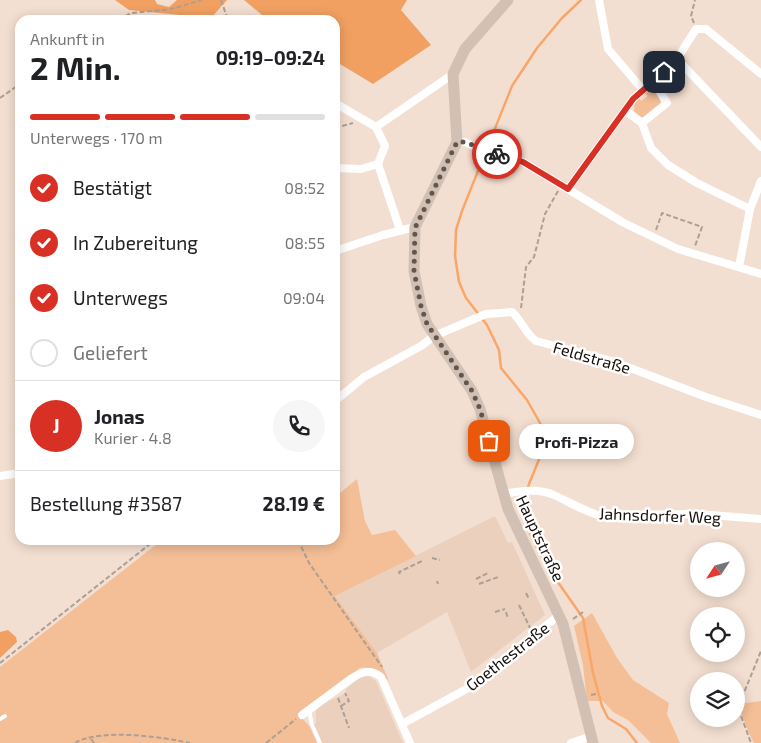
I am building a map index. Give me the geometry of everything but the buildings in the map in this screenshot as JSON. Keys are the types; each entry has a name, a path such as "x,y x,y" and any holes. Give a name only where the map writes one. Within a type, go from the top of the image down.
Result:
{"main road":[{"name":"Hauptstraße","path":"508,0 465,48 453,74 457,142 415,228 414,271 421,306 434,336 472,391 480,409 503,494 514,525 559,615 566,633 593,740"}],"street":[{"path":"599,0 608,49 642,90"},
{"path":"565,187 626,111 633,99 677,60 696,29 706,29 761,74"},
{"path":"677,60 761,147"},
{"path":"376,127 453,74"},
{"path":"642,123 667,103 653,81"},
{"path":"340,106 376,127 384,146 378,164 400,230"},
{"path":"626,111 642,123 651,148 668,165 697,183 750,209"},
{"path":"457,142 465,142 481,150 523,162 624,223 654,237 692,253 761,274"},
{"path":"340,168 361,169 378,164"},
{"path":"739,267 750,209 761,181"},
{"path":"340,249 400,230 415,228"},
{"path":"340,396 364,377 421,346 434,336 486,314 512,312 520,319"},
{"name":"Feldstraße","path":"520,319 529,336 536,341 612,361 706,397 761,415"},
{"path":"0,476 15,474"},
{"name":"Jahnsdorfer Weg","path":"503,494 522,490 552,494 584,511 598,515 698,514 761,519"},
{"name":"Goethestraße","path":"402,724 472,686 559,615"},
{"path":"305,712 365,671 371,671 381,677 410,743"},
{"path":"571,743 593,740"}],"lane":[{"path":"305,712 320,743"},
{"path":"0,719 5,716"}],"path":[{"path":"128,15 132,13 171,10 202,0"},
{"path":"221,0 226,15"},
{"path":"695,0 691,16 696,29"},
{"path":"0,98 15,88"},
{"path":"340,126 362,119"},
{"path":"520,319 526,267 534,256 545,214 565,187"},
{"path":"654,237 662,213 702,227 692,253"},
{"path":"672,216 675,220"},
{"path":"691,226 696,225"},
{"path":"0,664 150,545"},
{"path":"300,545 309,563 378,659 384,673 381,677"},
{"path":"432,558 440,560"},
{"path":"400,574 399,572 422,561"},
{"path":"476,579 488,573"},
{"path":"479,584 498,577"},
{"path":"526,593 529,599"},
{"path":"519,605 534,635"},
{"path":"495,612 506,610 508,619"},
{"path":"573,619 582,612"},
{"path":"745,690 761,650"},
{"path":"335,691 349,728"},
{"path":"341,706 348,702"},
{"path":"266,743 305,712"},
{"path":"745,727 751,743"},
{"path":"75,743 103,736 162,737 190,743"},
{"path":"90,739 94,743"}],"shaded area":[{"path":"115,0 155,0 157,4 169,7 177,0 227,0 214,15 180,15 129,10"},
{"path":"244,0 407,0 401,10 431,45 373,84 340,64 340,15 262,15"},
{"path":"650,90 658,94 661,104 646,117 641,117 634,111 635,103 639,98 641,101 648,96 645,93"},
{"path":"357,479 365,521 372,535 395,530 416,556 335,596 377,653 389,681 376,671 369,668 360,668 315,701 302,718 309,726 317,743 0,743 0,667 156,545 340,545 340,493"},
{"path":"495,516 508,543 512,542 545,615 471,672 447,612 377,653 335,596"},
{"path":"592,613 617,658 633,680 669,703 667,714 680,743 651,743 628,720 613,712 603,701 587,701 583,665 574,626"},
{"path":"8,630 16,637 17,642 0,658 0,632"},
{"path":"368,676 376,681 403,743 317,743 309,726 316,723 316,711 320,705 346,693 346,689 360,678"},
{"path":"761,701 761,743 754,743 748,731 745,723 745,703"}],"waterway":[{"path":"581,0 562,18 537,48 512,86 462,211 456,230 455,256 459,282 466,298 487,325 499,350 501,368 527,400 544,430 540,457 525,500 524,513 531,536 546,565 583,618 593,673 602,706 608,718 626,729 637,743"}],"way so far":[{"path":"489,441 480,409 472,391 427,324 421,306 414,271 415,228 457,142 465,142 481,150 497,154"}],"place":[{"name":"Profi-Pizza","path":"489,441"}],"route":[{"path":"497,154 523,162 568,189 633,99 664,72"}]}
